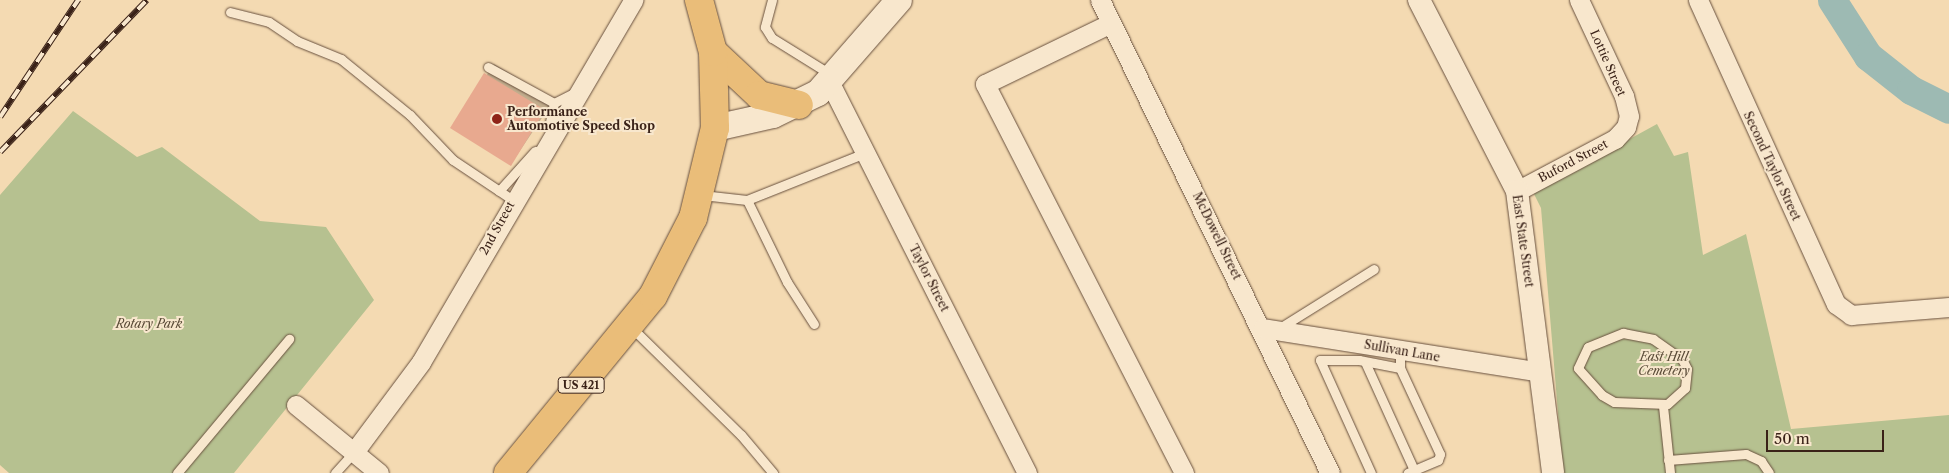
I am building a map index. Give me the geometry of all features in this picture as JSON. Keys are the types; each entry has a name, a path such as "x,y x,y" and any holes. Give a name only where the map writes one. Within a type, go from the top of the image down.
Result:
{"highway":[{"name":"US 421","path":"508,473 653,296 693,218 715,128 713,52 702,6"},
{"path":"713,52 759,95 798,104"}],"main road":[{"path":"715,128 798,104 832,80 899,0"}],"street":[{"name":"2nd Street","path":"354,452 422,362 506,196 577,92 633,0"},
{"name":"McDowell Street","path":"1100,0 1269,329 1330,473"},
{"name":"East State Street","path":"1419,0 1517,191 1553,473"},
{"name":"Lottie Street","path":"1579,0 1624,96 1629,116 1626,127"},
{"name":"Second Taylor Street","path":"1698,0 1836,304 1851,315 1949,307"},
{"path":"1111,22 985,84 1184,473"},
{"name":"Taylor Street","path":"832,80 865,153 1027,473"},
{"name":"Buford Street","path":"1517,191 1615,139 1626,127"},
{"name":"Sullivan Lane","path":"1269,329 1400,360 1541,372"},
{"path":"296,405 379,473"}],"lane":[{"path":"772,0 765,27 772,38 832,80"},
{"path":"230,12 269,22 297,41 341,59 410,115 453,160 506,196 547,132 555,114 554,103"},
{"path":"488,67 554,103"},
{"path":"554,103 577,92"},
{"path":"699,195 747,200 865,153"},
{"path":"747,200 787,282 814,324"},
{"path":"1269,329 1374,269"},
{"path":"629,326 741,435 773,473"},
{"path":"1624,333 1646,337 1672,350 1682,359 1688,379 1685,388 1663,406 1614,402 1602,395 1578,368 1581,358 1598,339 1624,333"},
{"path":"177,473 289,339"},
{"path":"1366,362 1411,472 1438,460 1440,454 1400,360 1366,362 1328,357 1320,364 1371,473"},
{"path":"1663,406 1670,473"},
{"path":"335,473 354,452"},
{"path":"1668,460 1746,454 1761,460 1769,473"}],"green space":[{"name":"Rotary Park","path":"73,111 137,157 162,147 260,221 326,227 374,300 234,473 9,473 0,465 0,195"},
{"name":"East Hill Cemetery","path":"1657,124 1674,156 1688,152 1703,255 1746,234 1791,429 1949,415 1949,473 1563,473 1541,208 1533,192"}],"building":[{"name":"Performance Automotive Speed Shop","path":"484,73 545,110 511,166 450,128"}],"waterway":[{"path":"1832,0 1868,56 1911,90 1949,109"}],"railway":[{"path":"0,117 78,0"},
{"path":"0,152 147,0"}],"place":[{"name":"Performance Automotive Speed Shop","path":"497,119"}]}
